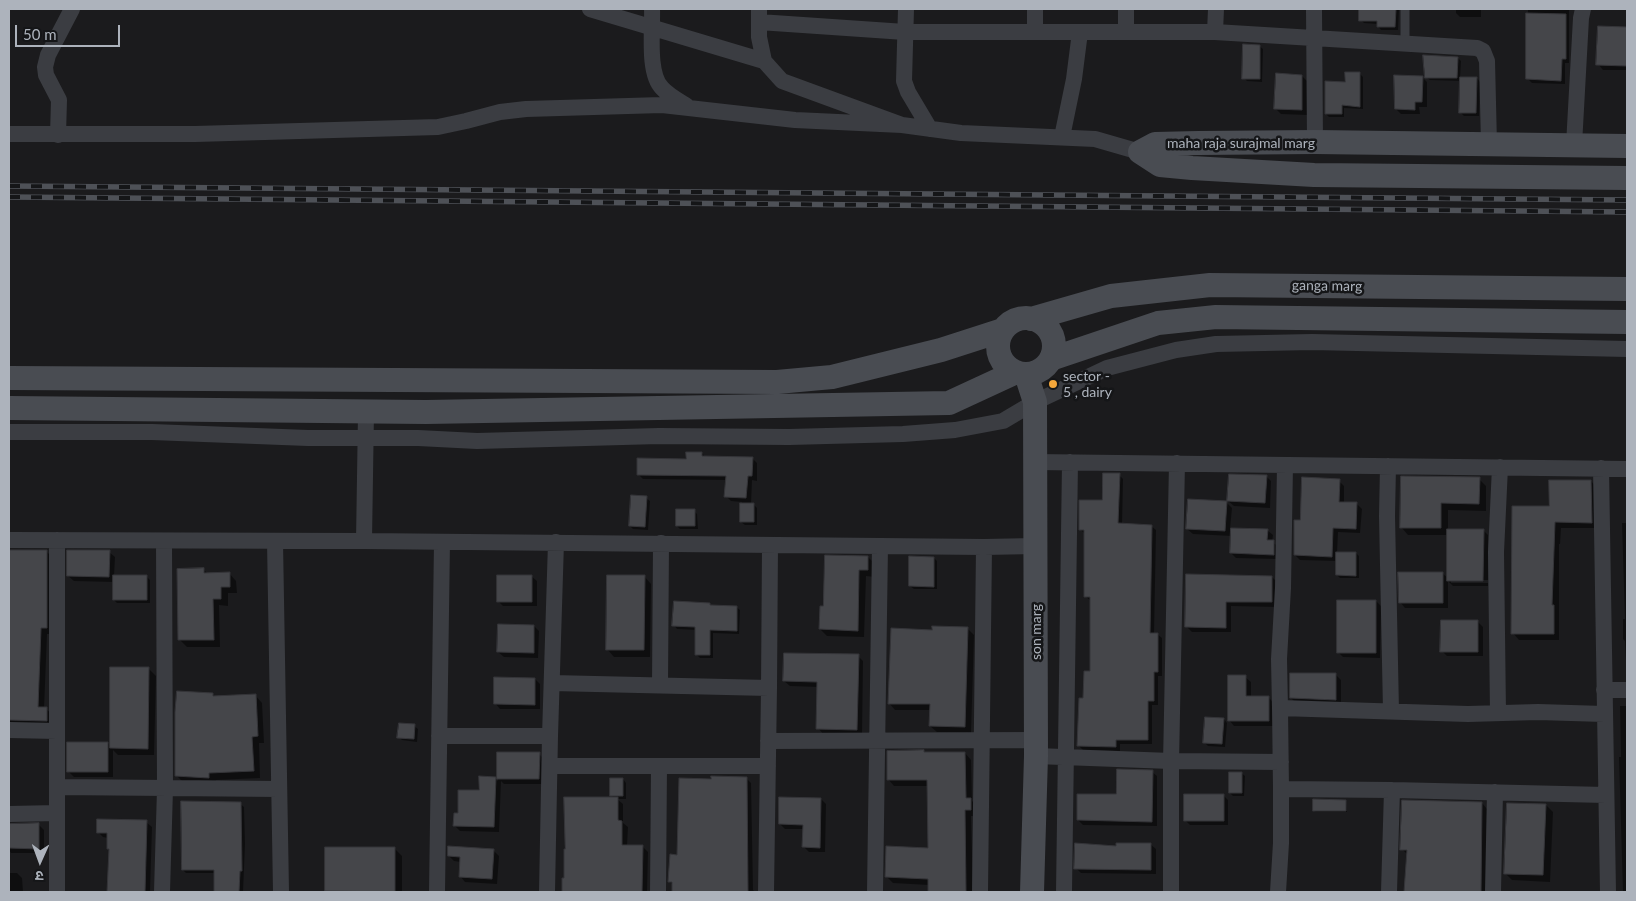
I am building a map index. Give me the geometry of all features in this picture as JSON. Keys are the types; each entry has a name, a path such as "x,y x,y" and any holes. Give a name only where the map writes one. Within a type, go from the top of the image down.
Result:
{"street":[{"path":"58,135 60,100 46,75 45,67 48,55 72,9"},
{"path":"590,9 764,61"},
{"path":"652,9 653,64 656,77 661,88 689,107"},
{"path":"906,9 904,81 908,92 930,129"},
{"path":"1035,9 1035,32"},
{"path":"1126,9 1126,32"},
{"path":"1215,32 1216,9"},
{"path":"1314,9 1314,175"},
{"path":"1577,177 1574,145 1583,9"},
{"path":"902,125 782,82 764,61 759,37 759,16 905,32 1215,32 1405,42 1477,48 1483,51 1487,61 1489,144"},
{"path":"1062,137 1075,71 1080,32"},
{"path":"9,134 195,134 438,126 500,112 526,109 662,105 795,120 902,125 961,133 1094,139 1140,152"},
{"name":"maha raja surajmal marg","path":"1627,146 1315,142 1155,144 1140,152 1160,165 1314,175 1627,178"},
{"name":"ganga marg","path":"1031,319 1112,296 1210,285 1627,289"},
{"path":"1051,358 1158,323 1216,317 1627,322"},
{"path":"9,408 426,412 949,403 1021,373 1036,372 1045,367 1054,349 1053,338 1048,329 1040,322 1031,319 1020,319 1011,322 1003,330 999,339 998,349 1001,359 1007,367 1021,373"},
{"path":"9,378 777,382 832,377 941,350 1003,330"},
{"path":"9,432 152,432 200,435 418,438 477,441 667,436 845,437 955,430 1003,421 1035,402 1107,368 1176,350 1216,344 1312,342 1627,349"},
{"name":"son marg","path":"1021,373 1035,402 1036,748 1032,892"},
{"path":"364,542 366,412"},
{"path":"1034,462 1627,469"},
{"path":"1064,892 1070,462"},
{"path":"1171,892 1171,761 1176,464"},
{"path":"1278,892 1281,843 1279,660 1283,588 1285,465"},
{"path":"1388,466 1386,516 1391,711"},
{"path":"1498,713 1496,552 1500,467"},
{"path":"1601,468 1608,892"},
{"path":"9,540 1035,546"},
{"path":"57,540 57,892"},
{"path":"162,892 165,789 164,541"},
{"path":"275,541 281,892"},
{"path":"437,892 442,542"},
{"path":"547,892 556,542"},
{"path":"660,685 661,543"},
{"path":"766,892 770,545"},
{"path":"875,892 880,546"},
{"path":"980,892 984,547"},
{"path":"552,683 769,688"},
{"path":"1604,690 1627,690"},
{"path":"1280,708 1468,714 1604,714"},
{"path":"9,730 57,731"},
{"path":"439,736 550,736"},
{"path":"768,741 982,741 1036,748 1065,758 1281,762"},
{"path":"550,766 768,766"},
{"path":"658,892 659,766"},
{"path":"57,787 279,789"},
{"path":"1281,789 1606,795"},
{"path":"1389,892 1392,790"},
{"path":"1493,892 1495,792"},
{"path":"9,814 57,813"}],"lane":[{"path":"1405,9 1405,42"}],"building":[{"path":"1359,9 1396,9 1395,27 1377,27 1377,21 1359,21"},
{"path":"1526,13 1566,14 1566,59 1562,59 1561,81 1526,79"},
{"path":"1598,26 1627,27 1627,66 1596,65"},
{"path":"1243,44 1260,45 1260,79 1242,79"},
{"path":"1423,55 1458,57 1457,78 1425,78"},
{"path":"1345,72 1360,72 1360,107 1342,105 1342,114 1325,114 1325,81 1345,82"},
{"path":"1276,73 1302,75 1302,110 1274,109"},
{"path":"1394,75 1423,76 1422,102 1415,102 1415,110 1395,109"},
{"path":"1460,77 1477,77 1476,113 1459,113"},
{"path":"686,452 702,452 702,456 753,457 752,476 748,476 746,498 724,497 726,476 637,475 637,458 686,459"},
{"path":"1103,473 1120,473 1118,523 1152,525 1150,633 1158,633 1158,672 1154,672 1154,701 1148,701 1148,740 1116,740 1116,747 1077,746 1079,698 1083,698 1084,671 1090,671 1090,597 1084,597 1084,530 1079,530 1079,500 1102,500"},
{"path":"1229,474 1267,475 1265,503 1227,501"},
{"path":"1401,476 1480,477 1479,504 1441,503 1441,528 1400,528"},
{"path":"1302,477 1340,479 1339,502 1357,502 1356,529 1333,528 1332,557 1294,555 1294,520 1300,520"},
{"path":"1549,480 1591,480 1592,523 1555,522 1552,605 1554,605 1554,634 1511,634 1512,506 1549,506"},
{"path":"631,495 647,496 645,527 629,526"},
{"path":"1188,499 1227,501 1225,531 1186,529"},
{"path":"740,503 754,503 754,522 740,522"},
{"path":"676,509 695,509 695,526 676,526"},
{"path":"1231,528 1268,529 1267,540 1274,540 1274,555 1230,553"},
{"path":"1447,529 1484,529 1483,581 1447,581"},
{"path":"9,550 47,550 47,628 41,628 38,707 47,707 47,721 9,720"},
{"path":"67,550 110,550 109,577 67,576"},
{"path":"1336,552 1356,552 1356,576 1336,575"},
{"path":"825,555 868,556 868,570 859,570 858,631 819,629 820,606 823,606"},
{"path":"909,556 934,557 934,587 909,586"},
{"path":"204,568 204,573 230,572 230,587 221,587 221,599 213,599 214,640 178,640 177,569"},
{"path":"1398,572 1443,572 1443,603 1399,603"},
{"path":"1186,574 1272,576 1272,602 1226,602 1226,628 1185,627"},
{"path":"113,575 147,575 147,600 113,600"},
{"path":"497,575 532,575 532,602 497,602"},
{"path":"607,575 645,575 644,650 606,650"},
{"path":"1337,600 1376,600 1376,653 1337,653"},
{"path":"674,601 737,606 737,631 710,630 710,655 695,655 695,627 672,626"},
{"path":"1441,620 1478,620 1478,652 1440,652"},
{"path":"498,624 534,625 534,653 497,652"},
{"path":"932,626 968,627 965,727 929,726 930,704 888,704 891,628 932,630"},
{"path":"784,653 859,654 857,730 816,729 817,682 783,681"},
{"path":"110,667 149,667 148,749 110,748"},
{"path":"1290,673 1336,673 1336,700 1290,698"},
{"path":"1228,675 1246,675 1246,696 1269,696 1269,721 1228,721"},
{"path":"494,677 535,678 535,705 494,704"},
{"path":"177,691 213,693 213,696 256,694 258,736 252,737 254,771 209,773 209,778 175,776 175,712"},
{"path":"1205,717 1224,718 1222,744 1203,743"},
{"path":"399,723 415,724 414,739 397,738"},
{"path":"67,742 108,742 108,772 67,772"},
{"path":"924,750 924,752 965,752 966,798 971,798 971,810 965,810 966,892 928,892 928,879 885,877 886,846 928,848 927,780 887,780 887,751"},
{"path":"497,752 540,752 539,779 497,779"},
{"path":"1117,769 1153,770 1152,822 1077,820 1077,794 1116,794"},
{"path":"1229,772 1242,772 1242,793 1229,793"},
{"path":"479,776 496,777 494,827 453,826 454,813 458,813 458,790 479,790"},
{"path":"711,776 747,777 748,892 672,892 672,882 668,882 670,854 677,855 679,778 711,779"},
{"path":"610,778 623,778 623,796 610,796"},
{"path":"1184,794 1224,794 1224,821 1184,821"},
{"path":"564,797 618,797 618,820 622,821 622,845 643,845 642,892 562,892 565,849"},
{"path":"779,797 821,798 820,848 802,847 803,825 779,824"},
{"path":"1313,799 1346,800 1346,811 1313,811"},
{"path":"1402,800 1482,802 1481,892 1404,892 1407,850 1400,850"},
{"path":"181,801 241,802 242,871 240,871 239,892 214,892 214,870 182,870"},
{"path":"1507,803 1546,804 1543,875 1504,874"},
{"path":"97,819 147,820 145,892 107,892 109,849 107,849 107,833 97,833"},
{"path":"39,823 39,849 9,848 9,824"},
{"path":"1075,843 1116,846 1116,843 1151,843 1151,870 1074,869"},
{"path":"448,846 494,849 492,879 459,877 460,857 448,856"},
{"path":"325,847 395,847 395,892 325,891"}],"railway":[{"path":"9,186 1627,200"},
{"path":"9,197 1627,212"}],"place":[{"name":"sector - 5 , dairy","path":"1053,384"}]}
